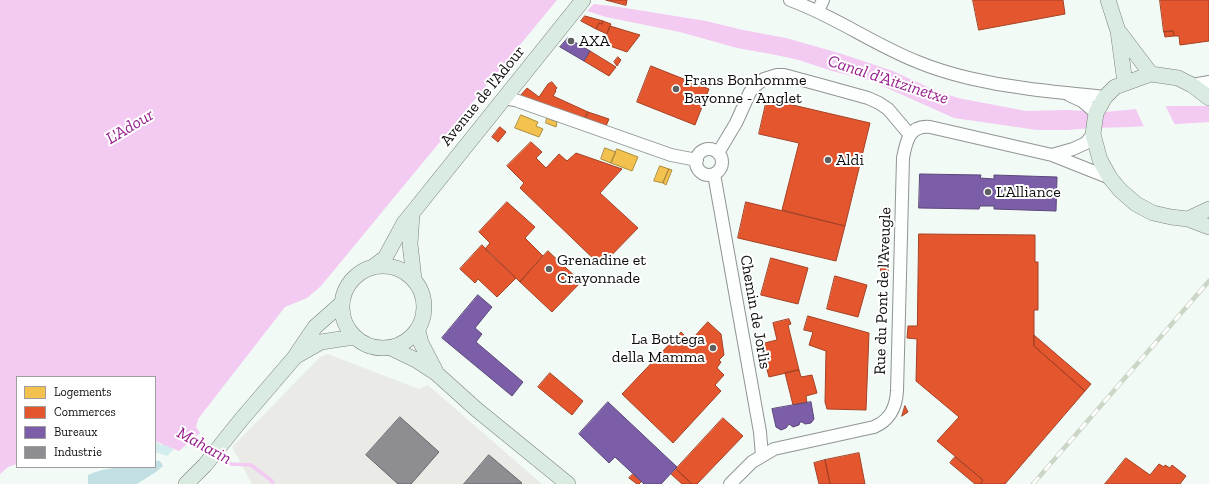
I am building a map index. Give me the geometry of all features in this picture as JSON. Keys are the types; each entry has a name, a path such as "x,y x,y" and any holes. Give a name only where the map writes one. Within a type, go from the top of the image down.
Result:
{"main road":[{"path":"1108,0 1118,31 1125,83"},
{"name":"Avenue de l'Adour","path":"374,266 385,258 404,223 583,1"},
{"path":"1118,31 1151,74"},
{"path":"1209,98 1192,85 1178,78 1151,74 1115,87 1105,97 1096,113 1093,134 1100,160 1110,178 1120,190 1136,204 1153,214 1188,219 1209,227"},
{"path":"1188,219 1209,209"},
{"path":"413,212 410,244 414,279"},
{"path":"374,266 396,267 406,272 414,279 421,288 425,310 423,321 418,331 411,339 402,345 381,349 362,343 354,337 344,321 342,312 344,295 351,281 365,270 374,266"},
{"path":"186,484 205,465 294,358 315,327 342,303"},
{"path":"418,331 421,343 436,373"},
{"path":"294,358 321,342 354,337"},
{"path":"392,348 416,360 436,373 476,409 568,484"}],"street":[{"path":"790,0 820,6 888,49 919,63 935,68 985,81 1022,88 1105,97"},
{"path":"718,153 736,123 750,92 764,79 777,75 868,98 888,109 910,135 917,129 930,127 1052,155 1110,178"},
{"path":"1192,85 1209,82"},
{"path":"1063,92 1082,101 1096,113"},
{"path":"504,98 515,100 672,154 697,160"},
{"path":"1052,155 1073,149 1086,142 1093,134"},
{"name":"Rue du Pont de l'Aveugle","path":"730,484 743,470 762,456 774,450 874,427 885,421 894,409 897,391 903,158 910,135"},
{"path":"710,149 718,153 722,162 721,166 714,174 704,174 699,170 697,165 698,155 705,150 710,149"},
{"name":"Chemin de Jorlis","path":"714,174 760,432 762,456"}],"shaded area":[{"path":"328,354 419,389 428,385 542,484 252,484 232,447 320,357"},
{"path":"156,442 161,445 165,443 174,449 167,456 156,452"},
{"path":"156,461 160,461 163,466 137,484 88,484 88,475 113,468 156,468"}],"water":[{"name":"L'Adour","path":"0,0 557,0 321,286 307,298 285,307 198,419 196,427 200,433 179,451 156,441 156,376 16,376 16,464 8,467 0,474"},
{"name":"Canal d'Aitzinetxe","path":"594,4 706,21 786,38 842,54 893,71 934,90 958,98 1026,111 1067,110 1105,112 1169,106 1209,106 1209,122 1067,130 1037,130 954,118 869,80 832,71 799,60 737,48 680,32 606,17 587,11"}],"pier":[{"path":"1165,105 1176,127 1145,129 1135,107"}],"building: Logements":[{"path":"521,115 538,122 536,126 543,129 539,137 515,128"},
{"path":"547,118 557,122 556,127 546,123"},
{"path":"605,148 616,152 611,163 601,159"},
{"path":"617,149 638,157 632,171 611,163"},
{"path":"660,166 669,169 663,183 654,181"},
{"path":"669,169 672,170 666,185 663,183"}],"building: Commerces":[{"path":"606,0 627,0 626,5"},
{"path":"973,0 1063,0 1065,14 979,30"},
{"path":"1160,0 1209,0 1209,41 1180,45 1179,36 1174,36 1173,31 1164,32"},
{"path":"585,16 603,21 602,24 599,23 596,29 581,21"},
{"path":"603,21 611,24 607,34 596,29 599,23 602,24"},
{"path":"610,26 640,35 627,52 604,44"},
{"path":"1173,31 1174,36 1165,37 1164,32"},
{"path":"590,51 616,67 609,76 584,61"},
{"path":"618,57 621,60 617,66 614,62"},
{"path":"651,66 709,89 695,125 637,102"},
{"path":"552,82 557,88 553,96 588,112 585,120 520,96 527,88 539,97 548,84"},
{"name":"Aldi","path":"767,99 870,123 845,226 782,210 799,143 759,134"},
{"path":"588,112 609,119 606,126 585,118"},
{"path":"500,127 506,132 498,142 492,137"},
{"path":"531,142 542,152 536,158 546,168 559,154 567,161 576,153 622,169 600,193 638,228 601,266 520,188 524,183 507,166"},
{"path":"507,202 535,227 525,238 543,256 520,282 485,249 490,243 479,232"},
{"path":"746,202 845,226 836,261 738,238"},
{"path":"919,234 1035,235 1035,262 1038,262 1038,310 1034,310 1034,346 1085,391 1005,484 980,484 983,480 937,441 959,417 916,381 917,339 907,338 908,326 917,326"},
{"path":"482,245 516,278 497,297 478,279 475,283 460,269"},
{"name":"Grenadine et Crayonnade","path":"548,251 581,282 552,312 520,282"},
{"path":"771,258 808,268 798,304 761,295"},
{"path":"881,266 889,266 888,274 881,274"},
{"path":"835,276 867,285 858,317 827,309"},
{"path":"808,316 869,333 866,410 827,409 825,402 826,351 809,345 813,332 804,330"},
{"path":"789,319 791,324 788,325 799,370 769,377 760,344 777,340 773,323"},
{"path":"708,322 721,334 724,355 719,360 721,362 717,368 724,375 715,385 721,391 673,443 622,394 681,332 690,341"},
{"path":"1034,335 1091,384 1085,391 1034,346"},
{"path":"799,370 801,377 812,375 817,393 806,396 807,403 793,405 785,373"},
{"path":"550,373 583,401 572,415 538,387"},
{"path":"905,406 908,412 902,416"},
{"path":"723,418 743,436 697,484 692,484 676,469"},
{"path":"859,453 865,484 830,484 825,460"},
{"path":"955,457 983,480 980,484 975,484 950,463"},
{"path":"1126,458 1150,475 1159,464 1170,468 1172,465 1186,476 1180,484 1105,484"},
{"path":"825,460 830,484 819,484 814,463"},
{"path":"676,469 692,484 682,484 671,474"},
{"path":"633,474 642,481 639,484 629,478"}],"building: Bureaux":[{"path":"568,38 590,51 584,61 560,47"},
{"name":"L'Alliance","path":"920,174 981,175 980,178 994,179 994,175 1057,177 1056,211 994,209 994,206 980,206 979,209 919,208"},
{"path":"478,295 492,307 475,328 482,334 476,342 523,382 512,396 442,338"},
{"path":"608,402 677,467 661,484 644,484 615,457 609,463 579,434"},
{"path":"811,402 814,419 811,423 805,424 800,422 799,425 793,427 789,424 786,428 781,430 776,427 772,409"}],"building: Industrie":[{"path":"400,417 439,452 411,484 398,484 366,455"},
{"path":"489,455 522,483 464,484"}],"waterway":[{"name":"Maharin","path":"190,438 211,452"},
{"name":"Maharin","path":"216,456 231,464 251,465 272,481 273,484"}],"railway":[{"path":"1033,484 1209,281"}],"place":[{"name":"AXA","path":"571,41"},
{"name":"Frans Bonhomme Bayonne - Anglet","path":"676,89"},
{"name":"Aldi","path":"828,160"},
{"name":"L'Alliance","path":"988,192"},
{"name":"Grenadine et Crayonnade","path":"549,269"},
{"name":"La Bottega della Mamma","path":"713,348"}]}
